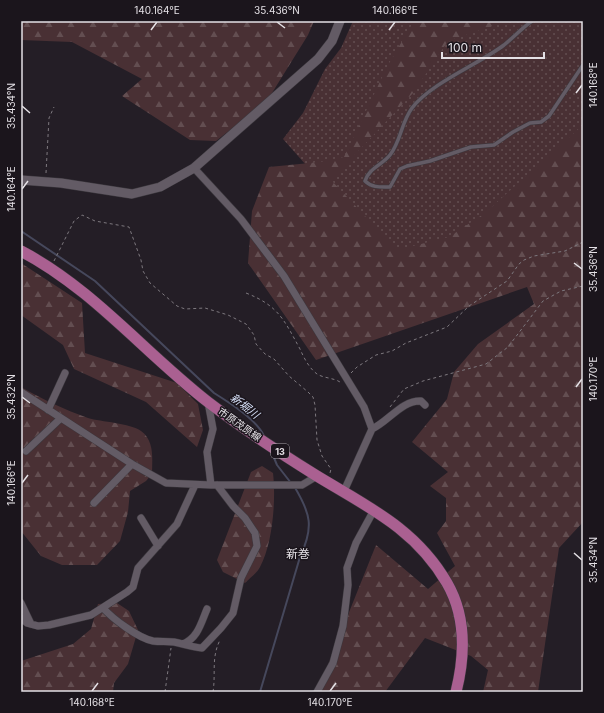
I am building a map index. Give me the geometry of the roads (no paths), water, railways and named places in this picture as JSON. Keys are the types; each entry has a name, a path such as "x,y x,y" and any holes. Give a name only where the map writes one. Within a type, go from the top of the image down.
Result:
{"main road":[{"name":"市原茂原線","path":"21,251 50,268 107,314 171,372 208,402 317,476 374,510 416,542 448,584 460,616 462,647 456,692"}],"street":[{"path":"21,180 132,194 160,187 194,168 318,59 332,40 340,21"},
{"path":"194,168 241,220 284,276 364,407 372,429"},
{"path":"48,410 65,373"},
{"path":"21,392 132,464 166,483 195,485 302,485 317,476"},
{"path":"344,491 372,429 415,400 421,401 425,405"},
{"path":"103,608 115,619 144,638 164,643 172,642 190,647 202,648 233,613 241,578 257,546 255,533 245,518 214,485 207,452 212,429 208,402"},
{"path":"26,451 61,418"},
{"path":"94,503 132,464"},
{"path":"21,618 38,626 49,625 91,615 133,586 138,568 178,524 195,485"},
{"path":"317,692 333,663 343,626 348,585 347,568 356,543 374,510"},
{"path":"141,518 158,546"},
{"path":"21,602 31,624"},
{"path":"183,644 192,641 207,609"}],"lane":[{"path":"532,21 504,45 429,92 412,108 405,119 396,145 389,156 367,174 365,181 368,184 375,186 390,187 400,169 430,161 471,147 494,145 513,132 530,124 541,122 549,116 570,87 583,65"}],"waterway":[{"name":"新堀川","path":"21,231 95,281 214,393 249,418 264,436"},
{"name":"新堀川","path":"272,453 277,465 291,483"},
{"name":"新堀川","path":"260,692 309,529 307,513 294,486"}],"district":[{"name":"新巻","path":"298,553"}]}
